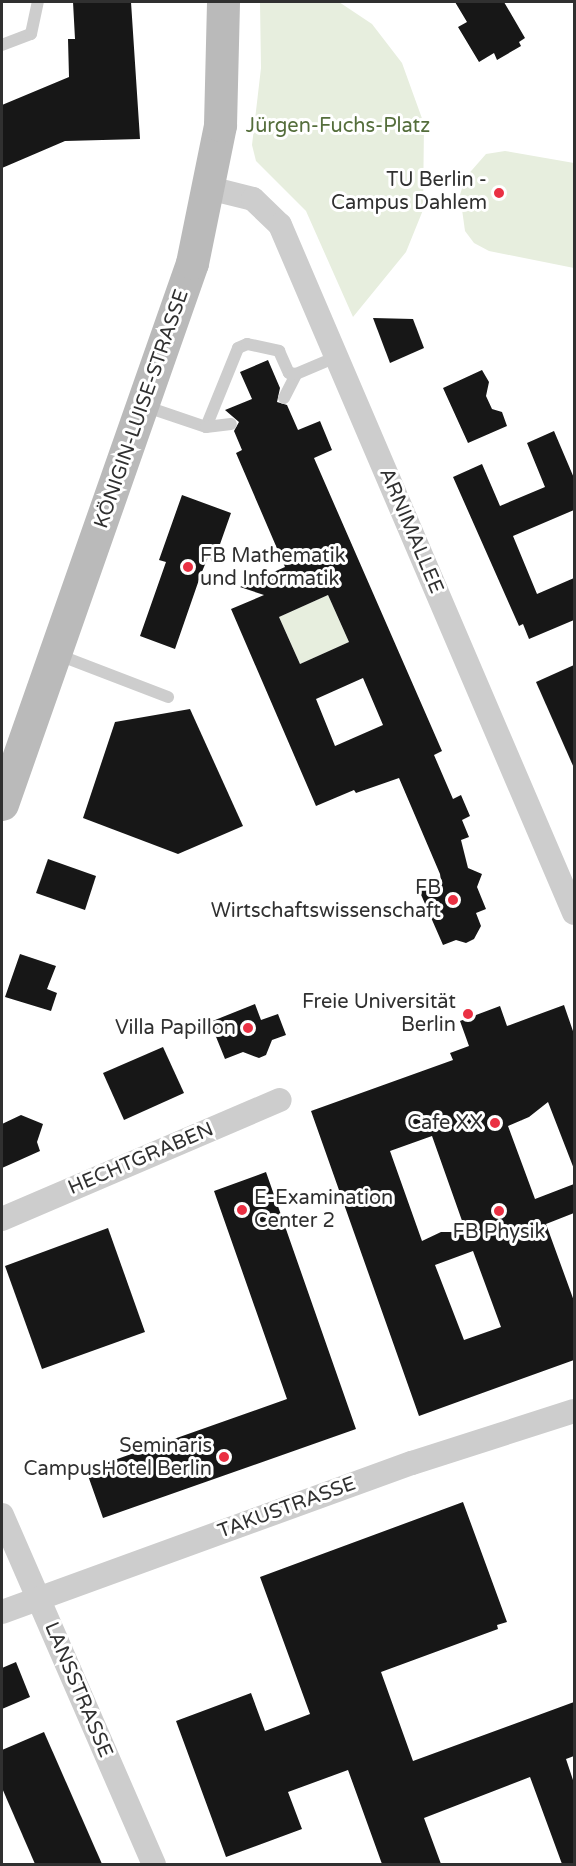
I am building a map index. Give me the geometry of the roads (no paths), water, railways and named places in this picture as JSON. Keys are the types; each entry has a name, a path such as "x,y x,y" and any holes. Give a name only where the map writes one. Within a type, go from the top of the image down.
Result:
{"main road":[{"name":"KÖNIGIN-LUISE-STRASSE","path":"2,804 144,406 192,263 209,188 223,88 223,2"}],"street":[{"name":"ARNIMALLEE","path":"209,188 253,199 280,225 574,913"},
{"name":"HECHTGRABEN","path":"2,1219 280,1100"},
{"name":"TAKUSTRASSE","path":"2,1612 412,1463 574,1411"},
{"name":"LANSSTRASSE","path":"2,1515 154,1864"}],"lane":[{"path":"2,45 31,34 38,2"},
{"path":"206,427 238,348 247,344 279,351 289,373 296,374 336,357"},
{"path":"284,398 296,374"},
{"path":"144,406 206,427 231,424"},
{"path":"55,653 168,697"}],"place":[{"name":"TU Berlin - Campus Dahlem","path":"499,193"},
{"name":"FB Mathematik und Informatik","path":"188,567"},
{"name":"FB Wirtschaftswissenschaft","path":"453,900"},
{"name":"Freie Universität Berlin","path":"468,1014"},
{"name":"Villa Papillon","path":"248,1028"},
{"name":"Cafe XX","path":"495,1123"},
{"name":"E-Examination Center 2","path":"242,1210"},
{"name":"FB Physik","path":"499,1211"},
{"name":"Seminaris CampusHotel Berlin","path":"224,1457"}],"park label":[{"name":"Jürgen-Fuchs-Platz","path":"338,126"}]}
